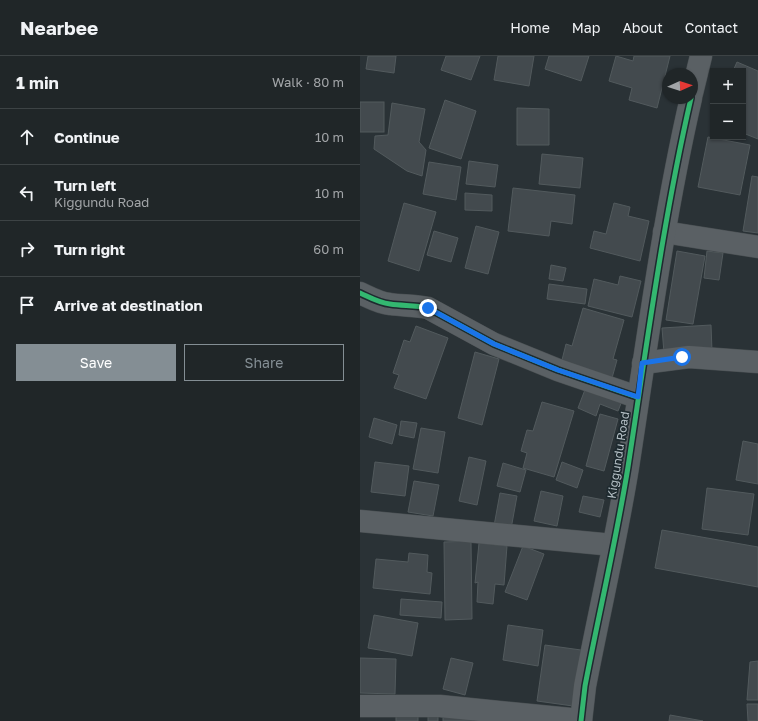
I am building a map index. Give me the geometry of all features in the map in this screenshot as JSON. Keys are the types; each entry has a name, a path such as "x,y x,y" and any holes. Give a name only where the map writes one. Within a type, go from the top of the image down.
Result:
{"street":[{"path":"698,68 701,56"},
{"name":"Kiggundu Road","path":"581,721 584,686 628,468 642,363 664,232 678,152 690,104"},
{"path":"664,232 758,247"},
{"path":"360,293 389,304 416,305 428,308 494,344 558,370 638,397"},
{"path":"642,363 689,357 758,362"},
{"path":"360,521 613,545"},
{"path":"360,706 440,706 581,721"}],"building":[{"path":"368,56 396,56 394,73 366,69"},
{"path":"446,56 480,56 471,80 441,70"},
{"path":"498,56 534,56 529,86 494,80"},
{"path":"549,56 589,56 581,81 545,69"},
{"path":"616,56 633,61 634,56 670,56 667,68 662,68 662,88 657,108 629,100 632,88 609,81"},
{"path":"737,62 758,71 758,139 746,134 746,68 734,68"},
{"path":"445,100 476,111 461,159 429,148"},
{"path":"360,102 384,102 384,132 360,132"},
{"path":"392,103 425,109 419,142 426,150 422,176 407,171 374,149 375,136 388,135"},
{"path":"517,108 549,109 549,145 517,145"},
{"path":"708,137 710,137 710,140 724,140 750,145 740,195 698,187"},
{"path":"542,154 583,158 580,188 539,184"},
{"path":"469,161 498,165 495,187 466,184"},
{"path":"429,162 461,167 456,200 423,194"},
{"path":"752,176 758,177 758,233 743,231"},
{"path":"513,188 575,195 572,224 551,221 549,236 508,231"},
{"path":"465,193 492,195 492,211 465,210"},
{"path":"404,203 436,212 419,271 388,261"},
{"path":"614,203 630,207 628,216 649,221 640,261 590,248 594,231 606,234"},
{"path":"476,226 499,232 488,274 465,268"},
{"path":"434,231 458,238 451,262 427,255"},
{"path":"677,251 705,256 693,324 666,320"},
{"path":"707,251 723,253 719,280 704,278"},
{"path":"551,265 566,268 563,281 549,279"},
{"path":"620,276 641,281 632,317 588,306 594,279 618,285"},
{"path":"549,284 587,289 585,304 547,299"},
{"path":"583,308 624,320 613,359 617,360 612,378 561,364 566,344 572,346"},
{"path":"711,325 712,351 664,353 662,328"},
{"path":"416,326 448,338 426,399 394,388 399,375 393,373 404,340 410,342"},
{"path":"475,352 499,359 482,425 458,418"},
{"path":"586,387 622,401 618,411 600,404 596,416 578,408"},
{"path":"542,402 574,411 554,477 523,468 527,453 521,451 527,430 533,431"},
{"path":"600,414 618,419 604,471 586,466"},
{"path":"374,418 397,425 392,444 369,437"},
{"path":"401,421 417,423 414,438 399,435"},
{"path":"421,428 445,432 438,473 413,469"},
{"path":"743,441 758,444 758,484 736,480"},
{"path":"469,457 486,461 477,505 459,501"},
{"path":"375,462 409,466 405,496 371,492"},
{"path":"562,462 583,470 577,488 556,480"},
{"path":"503,463 526,470 520,492 497,486"},
{"path":"414,481 439,485 433,516 408,512"},
{"path":"707,488 754,494 748,535 702,529"},
{"path":"541,491 563,496 557,526 534,521"},
{"path":"500,493 517,496 511,529 494,526"},
{"path":"583,496 604,500 600,517 579,512"},
{"path":"662,530 758,547 758,587 655,568"},
{"path":"471,541 472,619 445,620 444,542"},
{"path":"479,543 507,546 504,585 495,584 493,604 477,602 478,582 475,583"},
{"path":"523,546 544,554 527,600 505,592"},
{"path":"409,553 428,555 427,572 432,573 430,594 373,588 376,559 408,562"},
{"path":"401,599 442,602 441,618 400,615"},
{"path":"374,615 418,623 412,656 368,648"},
{"path":"508,625 543,630 538,666 503,660"},
{"path":"545,645 581,650 573,706 537,701"},
{"path":"360,658 396,659 395,694 360,693"},
{"path":"451,658 473,663 465,695 443,689"},
{"path":"758,661 758,700 747,700 750,662"},
{"path":"747,704 758,704 758,721 748,721"},
{"path":"418,711 418,721 396,721 396,712"},
{"path":"438,713 438,721 428,721 428,714"},
{"path":"443,714 473,716 473,721 443,721"},
{"path":"670,715 703,721 669,721"}],"cycle path":[{"path":"581,721 585,686 613,550 628,467 656,282 672,190 690,104"},
{"path":"360,293 374,300 395,305 428,308 494,344 558,370 637,397"}],"route":[{"path":"428,308 494,344 558,370 638,397 642,363 682,357"}]}
